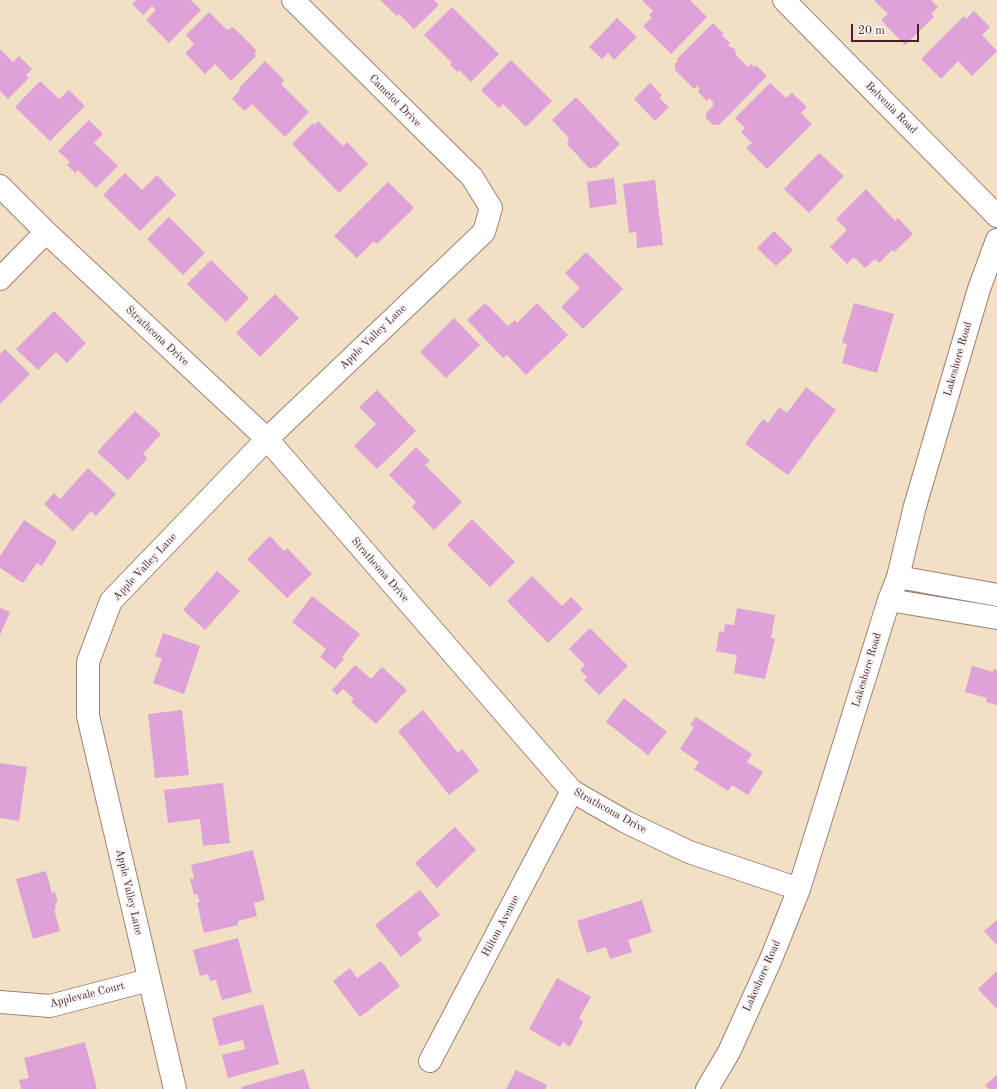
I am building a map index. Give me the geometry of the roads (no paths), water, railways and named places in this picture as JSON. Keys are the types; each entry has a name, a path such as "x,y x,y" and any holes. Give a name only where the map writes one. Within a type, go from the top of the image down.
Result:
{"street":[{"name":"Camelot Drive","path":"293,0 472,178 491,208"},
{"name":"Belvenia Road","path":"784,0 997,216"},
{"name":"Strathcona Drive","path":"0,186 46,232 267,439 572,792 626,822 689,852 800,889"},
{"name":"Apple Valley Lane","path":"175,1089 88,716 88,662 111,601 267,439 484,232 491,208"},
{"path":"0,279 46,232"},
{"name":"Lakeshore Road","path":"707,1089 728,1052 771,959 800,889 889,600 898,577 915,506 978,289 997,240"},
{"path":"898,577 956,586 997,595"},
{"path":"950,611 956,586"},
{"path":"889,600 997,618"},
{"name":"Hilton Avenue","path":"430,1061 572,792"},
{"name":"Applevale Court","path":"0,1002 50,1006 149,980"}]}
